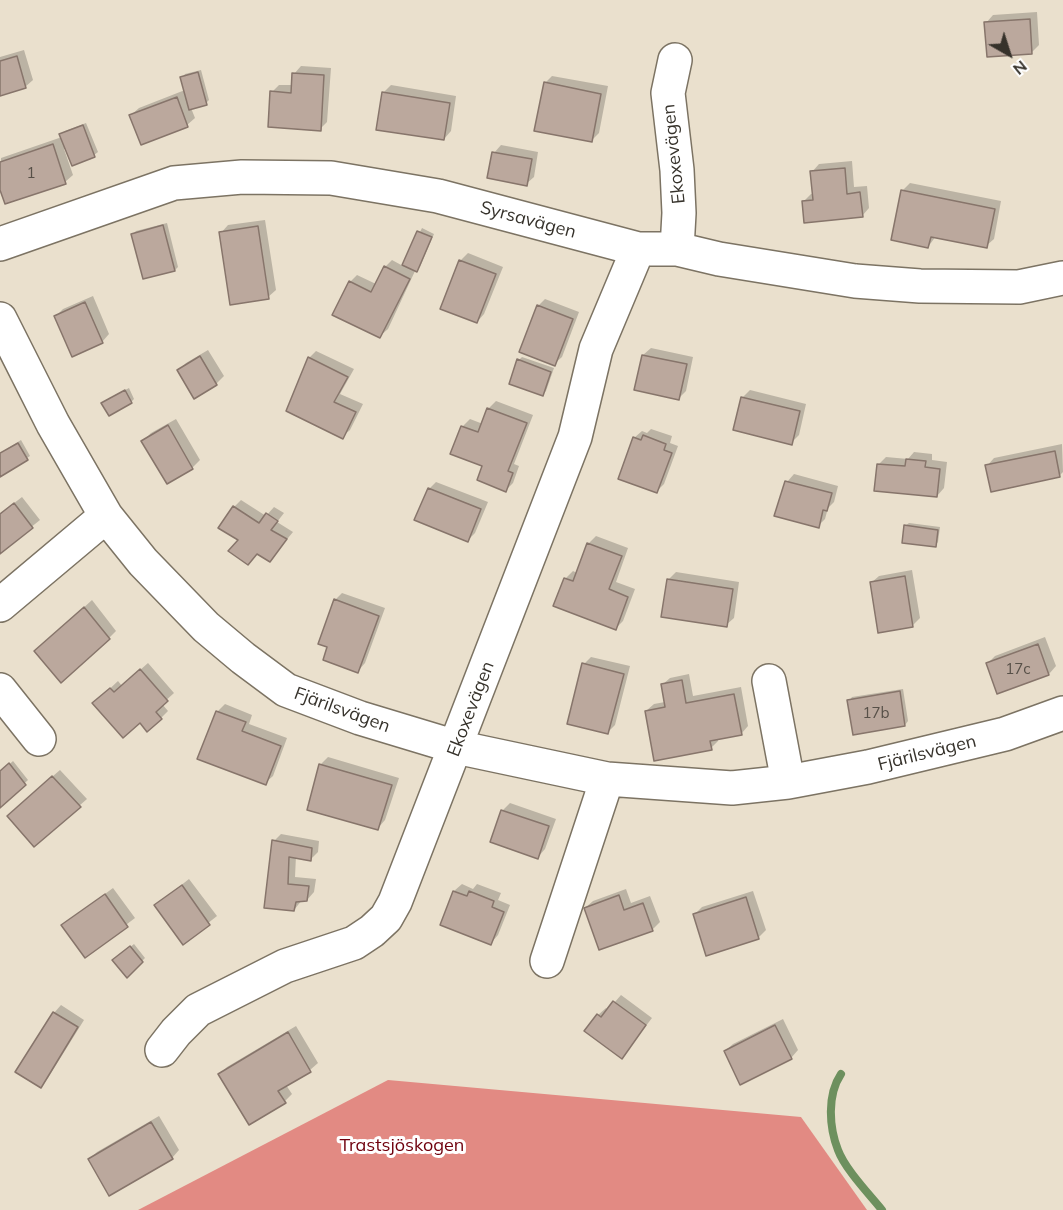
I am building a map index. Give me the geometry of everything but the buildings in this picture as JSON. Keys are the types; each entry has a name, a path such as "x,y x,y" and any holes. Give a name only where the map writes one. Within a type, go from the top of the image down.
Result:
{"street":[{"name":"Ekoxevägen","path":"675,60 668,93 680,213 677,249"},
{"name":"Syrsavägen","path":"0,244 174,183 242,177 331,178 438,196 638,249 677,249 719,259 855,281 920,286 1019,286 1063,278"},
{"name":"Ekoxevägen","path":"162,1050 198,1010 285,966 354,943 386,918 395,902 456,747 575,437 596,349 638,249"},
{"name":"Fjärilsvägen","path":"0,319 52,423 106,516 143,562 206,627 286,690 360,718 456,747 607,779 732,788 788,782 868,767 1005,734 1063,713"},
{"path":"0,604 106,516"},
{"path":"769,681 788,782"},
{"path":"0,690 39,739"},
{"path":"547,961 607,779"}],"green space":[{"name":"Trastsjöskogen","path":"388,1080 801,1117 867,1210 138,1210"}],"waterway":[{"path":"841,1074 833,1092 831,1111 835,1141 846,1165 882,1210"}]}
